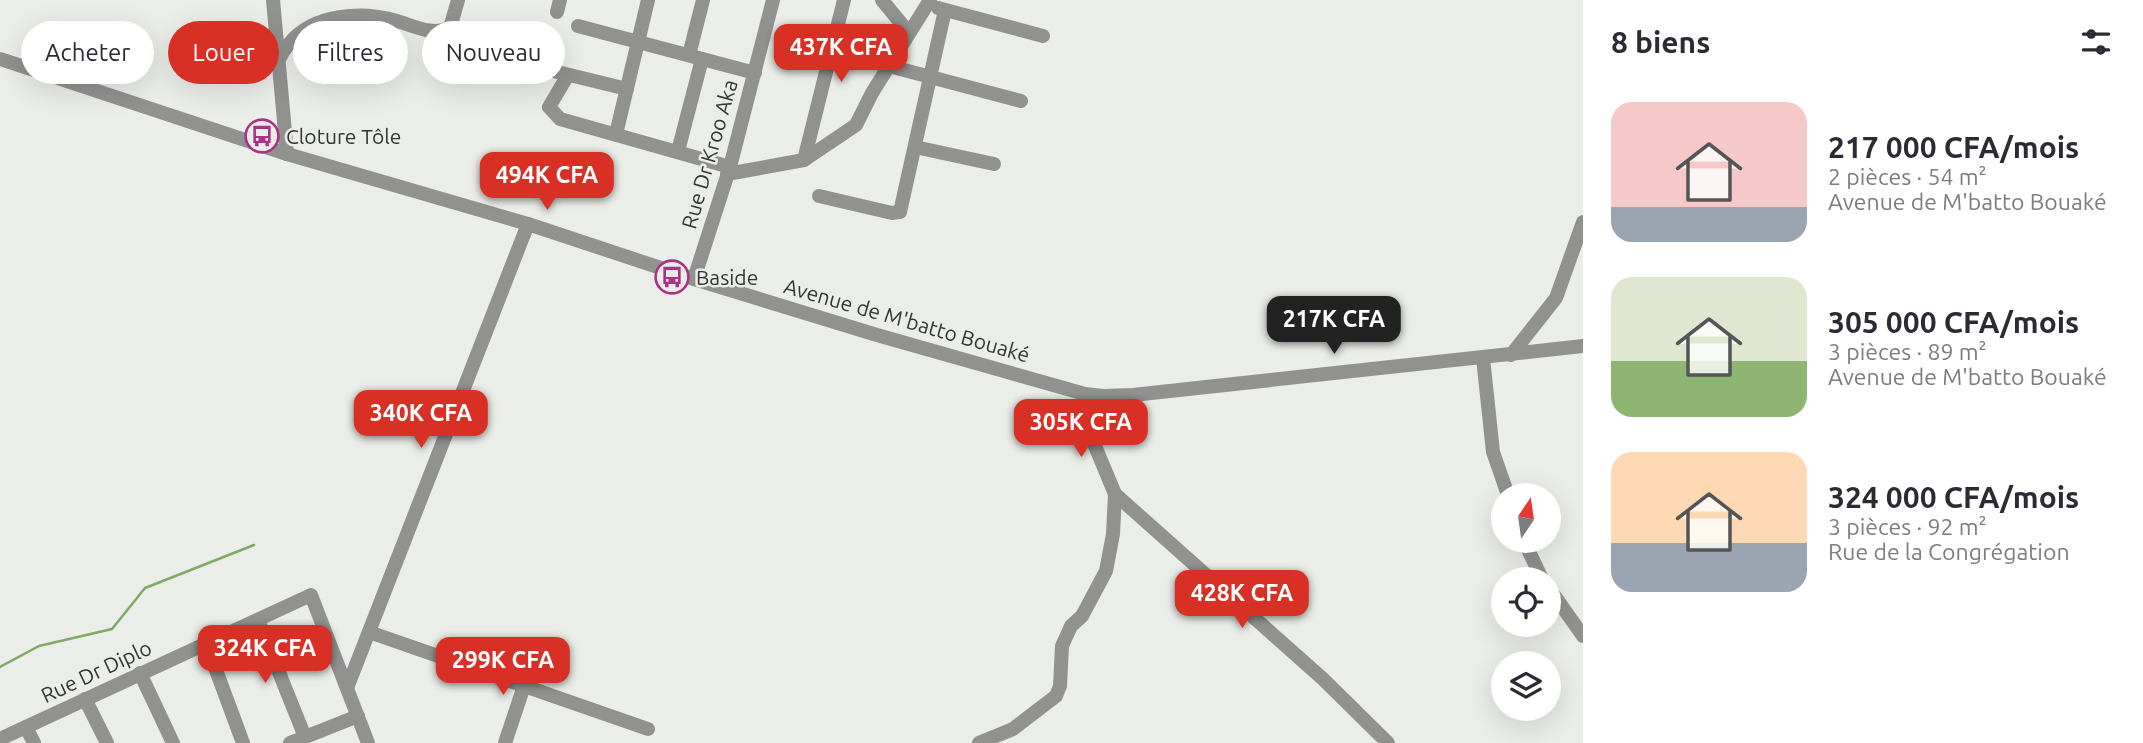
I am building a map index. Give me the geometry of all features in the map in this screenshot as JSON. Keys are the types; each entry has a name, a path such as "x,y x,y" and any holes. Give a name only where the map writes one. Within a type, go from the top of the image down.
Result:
{"street":[{"path":"272,0 274,21"},
{"path":"279,60 290,42 309,27 337,18 374,15 428,31 441,32 450,28 458,0"},
{"path":"616,134 648,0"},
{"path":"678,151 696,57 703,0"},
{"name":"Rue Dr Kroo Aka","path":"694,279 728,170 773,0"},
{"path":"804,160 844,0"},
{"path":"881,0 909,33"},
{"path":"568,75 549,107 560,119 678,151 728,170 804,160 856,125 872,93 928,3 1044,36"},
{"path":"819,196 892,214 900,212 945,10"},
{"path":"579,26 755,73"},
{"name":"Avenue de M'batto Bouaké","path":"0,59 287,154 528,224 877,335 1085,394 1133,395 1583,346"},
{"path":"889,66 1021,101"},
{"path":"565,74 627,89"},
{"path":"279,81 287,154"},
{"path":"915,147 994,164"},
{"path":"1511,355 1556,298 1583,222"},
{"path":"368,743 348,688 528,224"},
{"path":"1483,358 1493,452 1504,483"},
{"path":"979,743 1013,729 1056,696 1060,686 1062,646 1071,626 1082,616 1106,571 1114,534 1115,494 1095,446 1085,394"},
{"path":"1115,494 1323,680 1388,743"},
{"name":"Rue Dr Diplo","path":"0,739 311,596 348,688"},
{"path":"1561,605 1583,636"},
{"path":"258,620 305,737"},
{"path":"369,632 648,729"},
{"path":"206,643 243,743"},
{"path":"140,673 173,743"},
{"path":"505,743 524,686"},
{"path":"85,699 107,743"},
{"path":"290,743 358,716"},
{"path":"26,727 34,743"}],"waterway":[{"path":"0,667 39,646 112,629 145,588 254,545"}],"place":[{"name":"Cloture Tôle","path":"262,136"},
{"name":"Baside","path":"672,277"}]}
